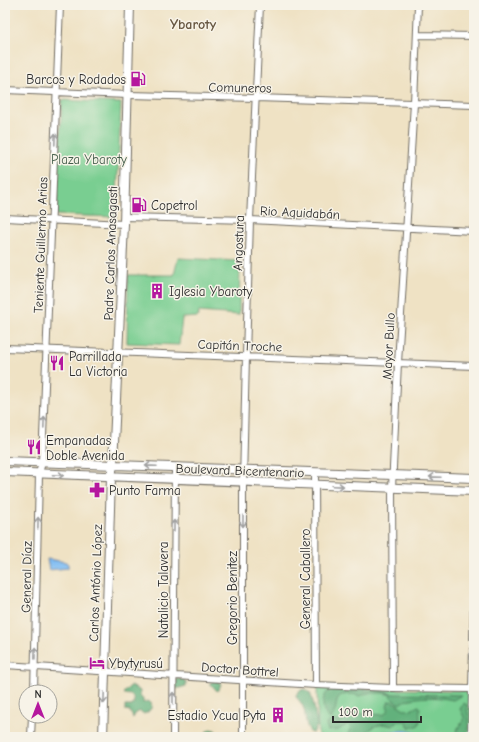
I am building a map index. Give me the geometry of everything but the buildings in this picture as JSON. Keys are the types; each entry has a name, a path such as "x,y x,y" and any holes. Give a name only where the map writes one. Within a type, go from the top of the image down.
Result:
{"main road":[{"name":"Padre Carlos Anasagasti","path":"111,477 113,465 124,220 130,5"},
{"name":"Boulevard Bicentenario","path":"5,461 474,478"},
{"name":"Boulevard Bicentenario","path":"5,472 474,491"},
{"name":"Carlos António López","path":"103,737 111,477"}],"street":[{"name":"Teniente Guillermo Arias","path":"42,462 60,5"},
{"name":"Angostura","path":"243,482 250,220 260,5"},
{"name":"Mayor Bullo","path":"393,688 392,488 414,103 418,5"},
{"path":"417,35 474,36"},
{"name":"Comuneros","path":"5,90 474,105"},
{"name":"Rio Aquidabán","path":"5,218 52,220 250,220 406,229 474,231"},
{"name":"Capitán Troche","path":"5,348 47,348 474,366"},
{"name":"General Díaz","path":"34,684 39,474 42,462"},
{"name":"Natalicio Talavera","path":"173,737 175,467"},
{"name":"General Caballero","path":"315,472 316,685"},
{"name":"Gregorio Benitez","path":"243,482 243,737"},
{"path":"471,737 474,596"},
{"name":"Doctor Bottrel","path":"5,665 316,685 473,689"},
{"path":"31,737 32,724"}],"green space":[{"name":"Plaza Ybaroty","path":"62,100 121,103 116,217 56,215"},
{"path":"178,258 240,261 239,315 199,312 198,317 182,318 179,345 127,343 128,275 174,275"},
{"path":"176,679 183,679 186,682 186,686 176,689"},
{"path":"213,681 218,681 221,684 217,691 210,683"},
{"path":"130,686 140,691 140,696 143,699 143,703 148,701 151,703 152,707 144,714 140,711 135,714 133,718 130,711 125,710 125,706 132,706 134,702 133,699 131,695 123,693"},
{"path":"317,687 474,691 474,737 318,737"},
{"path":"304,689 310,693 315,709 317,726 313,733 311,733 306,724 303,707 296,697 299,691"},
{"path":"331,689 344,691 378,690 393,694 462,695 453,700 422,697 408,700 400,704 393,700 391,695 382,693 367,693 360,696 353,694 341,695 337,700 335,712 331,718 328,718 324,711 323,702 325,695"},
{"path":"389,701 406,710 419,706 419,725 409,727 406,721 397,722 393,726 384,724 375,726 362,737 351,737 348,734 351,727 348,724 338,730 328,731 326,724 331,721 340,722 359,713 363,713 364,715 368,713 383,715 389,710 387,706"},
{"path":"464,703 467,705 469,720 468,728 465,737 455,737 458,728 464,720 460,709"},
{"path":"210,729 215,730 218,734 217,737 208,737 206,732"}],"water":[{"path":"47,559 66,562 68,564 68,568 49,570"},
{"path":"409,730 427,737 375,737 383,732"}],"place":[{"name":"Barcos y Rodados","path":"138,79"},
{"name":"Copetrol","path":"139,205"},
{"name":"Iglesia Ybaroty","path":"157,291"},
{"name":"Parrillada La Victoria","path":"57,363"},
{"name":"Empanadas Doble Avenida","path":"34,447"},
{"name":"Punto Farma","path":"97,490"},
{"name":"Ybytyrusú","path":"97,663"},
{"name":"Estadio Ycua Pyta","path":"278,715"}],"district":[{"name":"Ybaroty","path":"193,24"}]}
